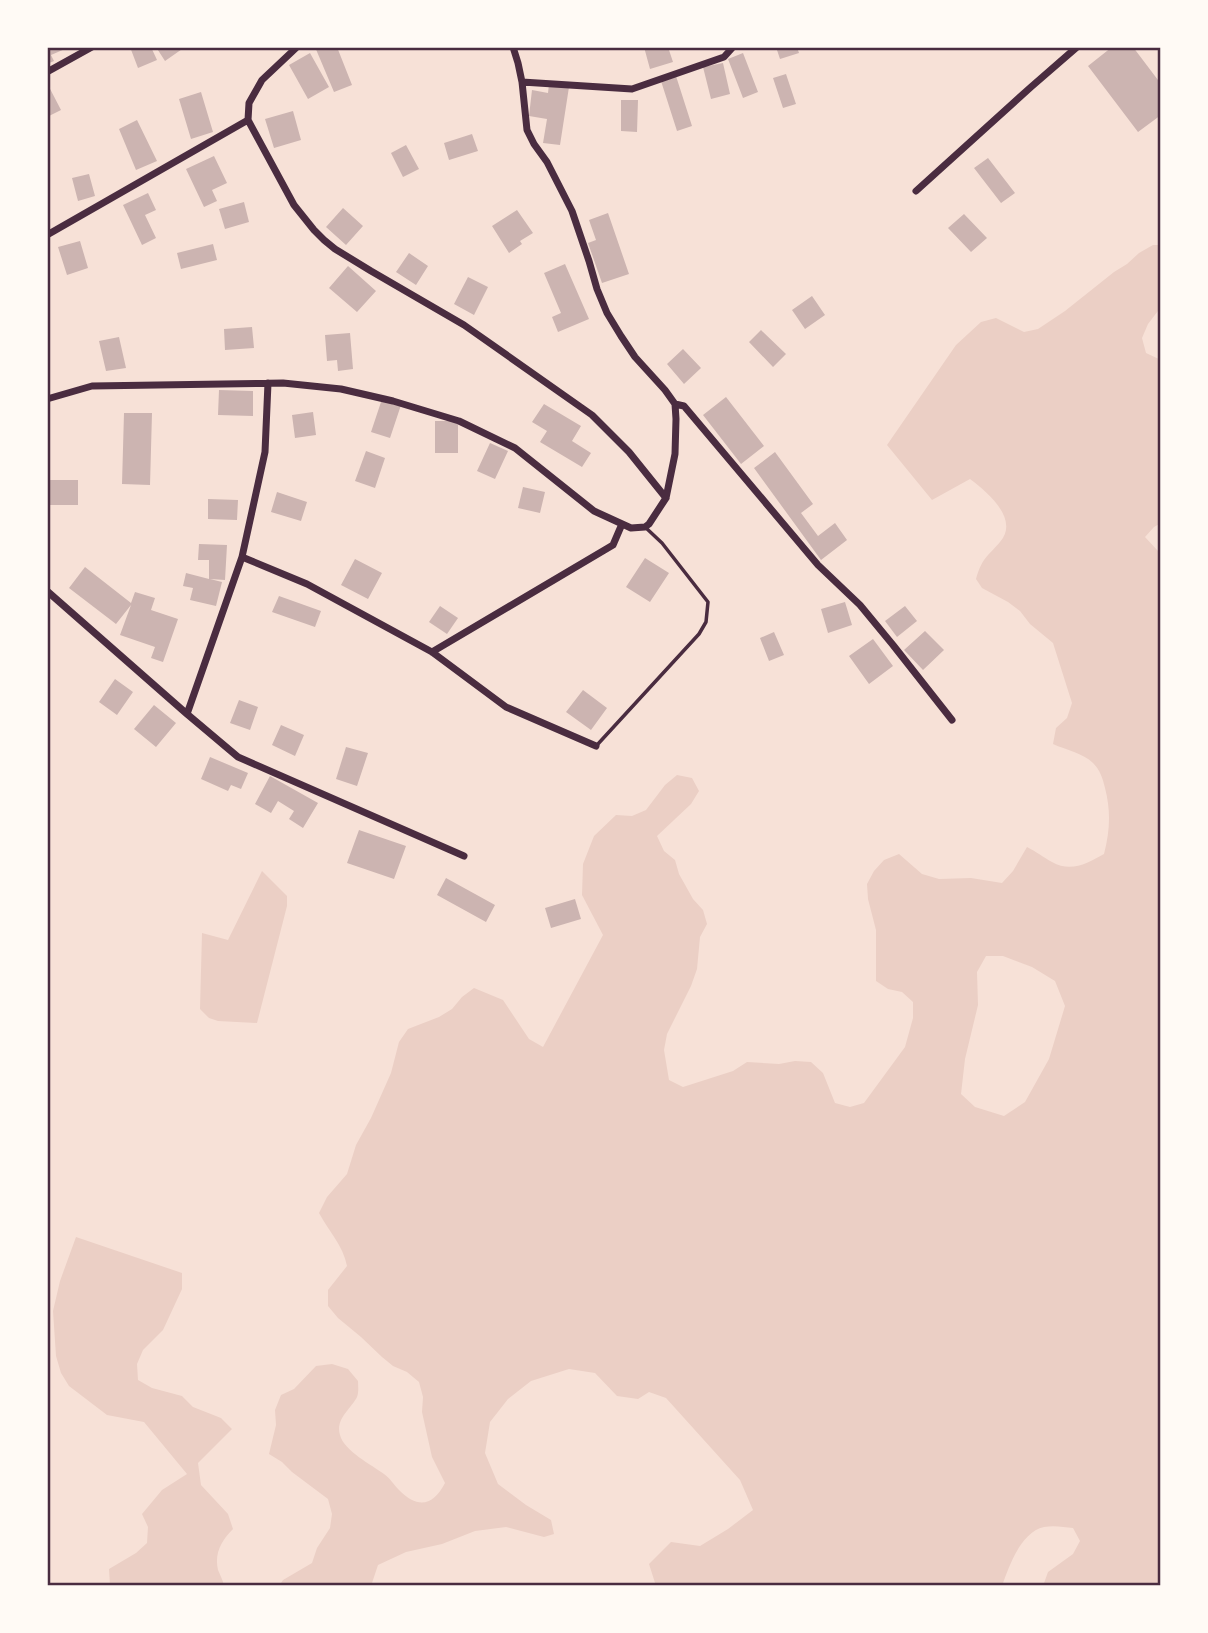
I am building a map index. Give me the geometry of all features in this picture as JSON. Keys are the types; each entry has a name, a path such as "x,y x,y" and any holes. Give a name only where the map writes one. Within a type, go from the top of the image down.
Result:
{"street":[{"path":"47,72 92,47"},
{"path":"297,47 262,80 250,103 248,120 293,205 324,240 371,271 464,325 592,415 629,452 666,498"},
{"path":"47,399 92,386 283,383 341,389 459,421 515,448 594,511 631,528 649,524 666,498 675,454 674,404 635,357 607,313 572,211 527,130 522,82 513,47"},
{"path":"522,82 632,89 724,57 733,47"},
{"path":"916,191 1077,47"},
{"path":"47,235 248,120"},
{"path":"187,714 242,557 265,452 268,383"},
{"path":"674,404 684,406 818,565 859,605 952,720"},
{"path":"432,652 613,545 622,524"},
{"path":"242,557 307,584 432,652 506,708 596,746"},
{"path":"47,591 238,757 464,856"}],"lane":[{"path":"596,746 699,634 707,616 708,603 662,542 645,527"}],"shaded area":[{"path":"1153,245 1161,245 1161,307 1148,324 1142,338 1146,353 1161,360 1161,523 1145,537 1161,551 1161,1586 1043,1586 1048,1572 1073,1554 1080,1541 1073,1528 1051,1526 1036,1530 1022,1543 1002,1586 656,1586 649,1564 671,1542 700,1546 753,1510 740,1480 666,1398 649,1392 638,1399 617,1396 595,1373 569,1369 531,1381 508,1399 490,1422 485,1453 498,1484 551,1520 554,1534 544,1537 506,1527 475,1531 442,1544 406,1552 378,1565 371,1586 279,1586 283,1580 312,1563 317,1548 330,1528 332,1514 328,1499 269,1454 276,1425 275,1410 281,1395 294,1389 316,1366 332,1364 348,1369 358,1381 357,1397 342,1419 339,1429 347,1447 413,1500 430,1500 445,1483 432,1457 422,1412 423,1397 419,1382 382,1357 328,1306 328,1290 347,1266 339,1245 319,1213 327,1197 347,1174 356,1145 391,1073 399,1042 408,1029 452,1009 474,988 503,1000 529,1039 543,1047 603,935 582,895 583,864 594,836 616,815 632,816 646,810 665,785 677,775 692,778 699,791 691,804 657,836 664,851 675,860 679,874 693,899 703,910 707,924 700,937 697,969 691,986 667,1034 664,1050 669,1080 683,1087 733,1071 747,1062 811,1062 823,1073 835,1103 850,1107 864,1103 905,1047 913,1018 913,1002 902,992 888,989 876,981 876,930 867,884 884,860 899,854 922,874 939,879 971,878 1002,883 1013,871 1027,847 1066,867 1086,863 1104,854 1109,813 1101,775 1089,760 1053,744 1056,728 1067,718 1072,703 1053,643 1030,624 1020,611 982,588 976,579 983,562 1005,533 1004,515 985,491 970,479 932,500 887,445 956,345 981,322 996,318 1024,332 1038,329","holes":["986,956 1003,956 1032,967 1055,981 1065,1006 1049,1059 1025,1102 1004,1116 975,1107 961,1094 965,1059 978,1005 977,972"]},
{"path":"262,871 287,896 287,906 257,1023 218,1021 209,1018 200,1009 202,933 228,940"},
{"path":"76,1237 182,1273 182,1289 163,1330 143,1350 137,1364 138,1380 152,1388 182,1396 193,1407 221,1418 232,1429 198,1463 201,1485 228,1514 233,1529 222,1542 217,1558 224,1586 110,1585 109,1569 147,1543 148,1527 142,1514 162,1490 187,1474 144,1422 107,1415 69,1386 61,1373 56,1356 53,1311 60,1281"}],"building":[{"path":"47,47 65,49 51,55 54,61 47,64"},
{"path":"130,47 151,47 157,60 138,68"},
{"path":"156,47 185,47 165,61"},
{"path":"315,47 337,47 352,85 334,92"},
{"path":"644,47 668,47 673,62 650,69"},
{"path":"776,47 797,47 799,53 780,59"},
{"path":"1112,47 1133,47 1161,84 1161,115 1138,132 1088,66"},
{"path":"310,53 329,87 308,99 289,65"},
{"path":"743,53 758,92 743,98 728,59"},
{"path":"723,63 730,94 711,99 703,67"},
{"path":"786,74 796,104 783,108 773,78"},
{"path":"676,76 692,126 677,131 661,81"},
{"path":"47,83 61,110 47,117"},
{"path":"549,84 569,87 560,145 543,143 547,119 529,116 532,90 548,93"},
{"path":"201,92 213,132 191,139 179,99"},
{"path":"621,100 638,100 637,132 621,131"},
{"path":"293,111 301,140 274,148 265,119"},
{"path":"137,120 157,161 136,170 119,129"},
{"path":"472,134 478,151 449,160 444,143"},
{"path":"406,145 419,169 403,177 391,153"},
{"path":"214,156 227,183 212,190 217,201 204,207 186,169"},
{"path":"988,158 1015,193 1001,203 974,168"},
{"path":"89,174 95,196 78,201 72,178"},
{"path":"148,193 156,210 145,215 156,238 142,245 123,205"},
{"path":"244,202 249,222 225,229 219,209"},
{"path":"343,208 363,226 346,245 326,227"},
{"path":"517,210 533,233 520,241 522,244 509,253 492,226"},
{"path":"608,213 629,274 602,283 588,243 596,240 589,220"},
{"path":"964,214 987,238 971,252 948,228"},
{"path":"80,241 88,268 67,275 58,247"},
{"path":"213,244 217,260 181,269 177,253"},
{"path":"409,253 428,266 416,285 396,272"},
{"path":"565,264 589,319 558,332 552,317 561,313 544,273"},
{"path":"348,266 376,291 357,312 329,288"},
{"path":"468,277 488,287 474,315 454,304"},
{"path":"812,296 825,315 805,329 792,310"},
{"path":"252,327 254,348 225,350 224,329"},
{"path":"761,330 786,354 773,367 749,342"},
{"path":"350,333 353,369 338,371 337,360 327,361 325,335"},
{"path":"119,337 126,368 106,371 99,341"},
{"path":"683,349 701,368 684,384 667,364"},
{"path":"219,390 253,391 253,416 218,415"},
{"path":"726,397 764,446 741,464 703,415"},
{"path":"382,399 401,405 390,438 371,432"},
{"path":"544,404 581,426 572,441 591,453 582,467 540,442 547,431 532,422"},
{"path":"313,412 316,435 295,438 292,415"},
{"path":"124,413 152,413 150,485 122,484"},
{"path":"435,421 458,421 458,453 435,453"},
{"path":"490,443 508,451 495,479 477,471"},
{"path":"366,451 385,458 375,488 355,481"},
{"path":"775,452 813,504 801,513 818,536 835,523 847,540 821,560 754,468"},
{"path":"47,480 78,480 78,505 47,505"},
{"path":"523,487 545,492 540,513 518,508"},
{"path":"277,492 307,502 301,521 271,512"},
{"path":"208,499 238,500 237,520 208,519"},
{"path":"199,544 227,545 225,580 210,579 222,582 216,606 190,600 193,588 183,586 186,573 209,579 209,560 198,560"},
{"path":"645,558 669,573 650,602 626,587"},
{"path":"355,559 382,573 368,599 341,585"},
{"path":"85,567 131,603 135,592 155,598 151,610 178,619 163,662 151,658 155,647 120,635 131,605 116,624 69,588"},
{"path":"279,596 321,611 315,627 272,612"},
{"path":"845,602 852,625 828,633 821,609"},
{"path":"440,606 458,618 447,634 429,622"},
{"path":"905,606 917,621 897,637 885,621"},
{"path":"925,631 944,650 923,670 904,650"},
{"path":"774,632 784,655 769,661 760,638"},
{"path":"873,639 893,666 869,684 849,656"},
{"path":"115,679 133,692 117,715 99,702"},
{"path":"583,690 607,708 591,730 566,712"},
{"path":"239,700 258,707 250,730 230,723"},
{"path":"154,705 176,723 156,747 134,729"},
{"path":"281,725 304,735 295,756 272,745"},
{"path":"346,747 368,753 357,786 336,779"},
{"path":"210,757 248,773 241,789 231,785 228,791 201,779"},
{"path":"270,776 318,803 303,828 289,819 294,811 278,801 271,813 255,804"},
{"path":"359,830 406,846 394,879 347,863"},
{"path":"446,878 495,905 486,922 437,895"},
{"path":"575,899 581,919 551,928 545,908"}]}
